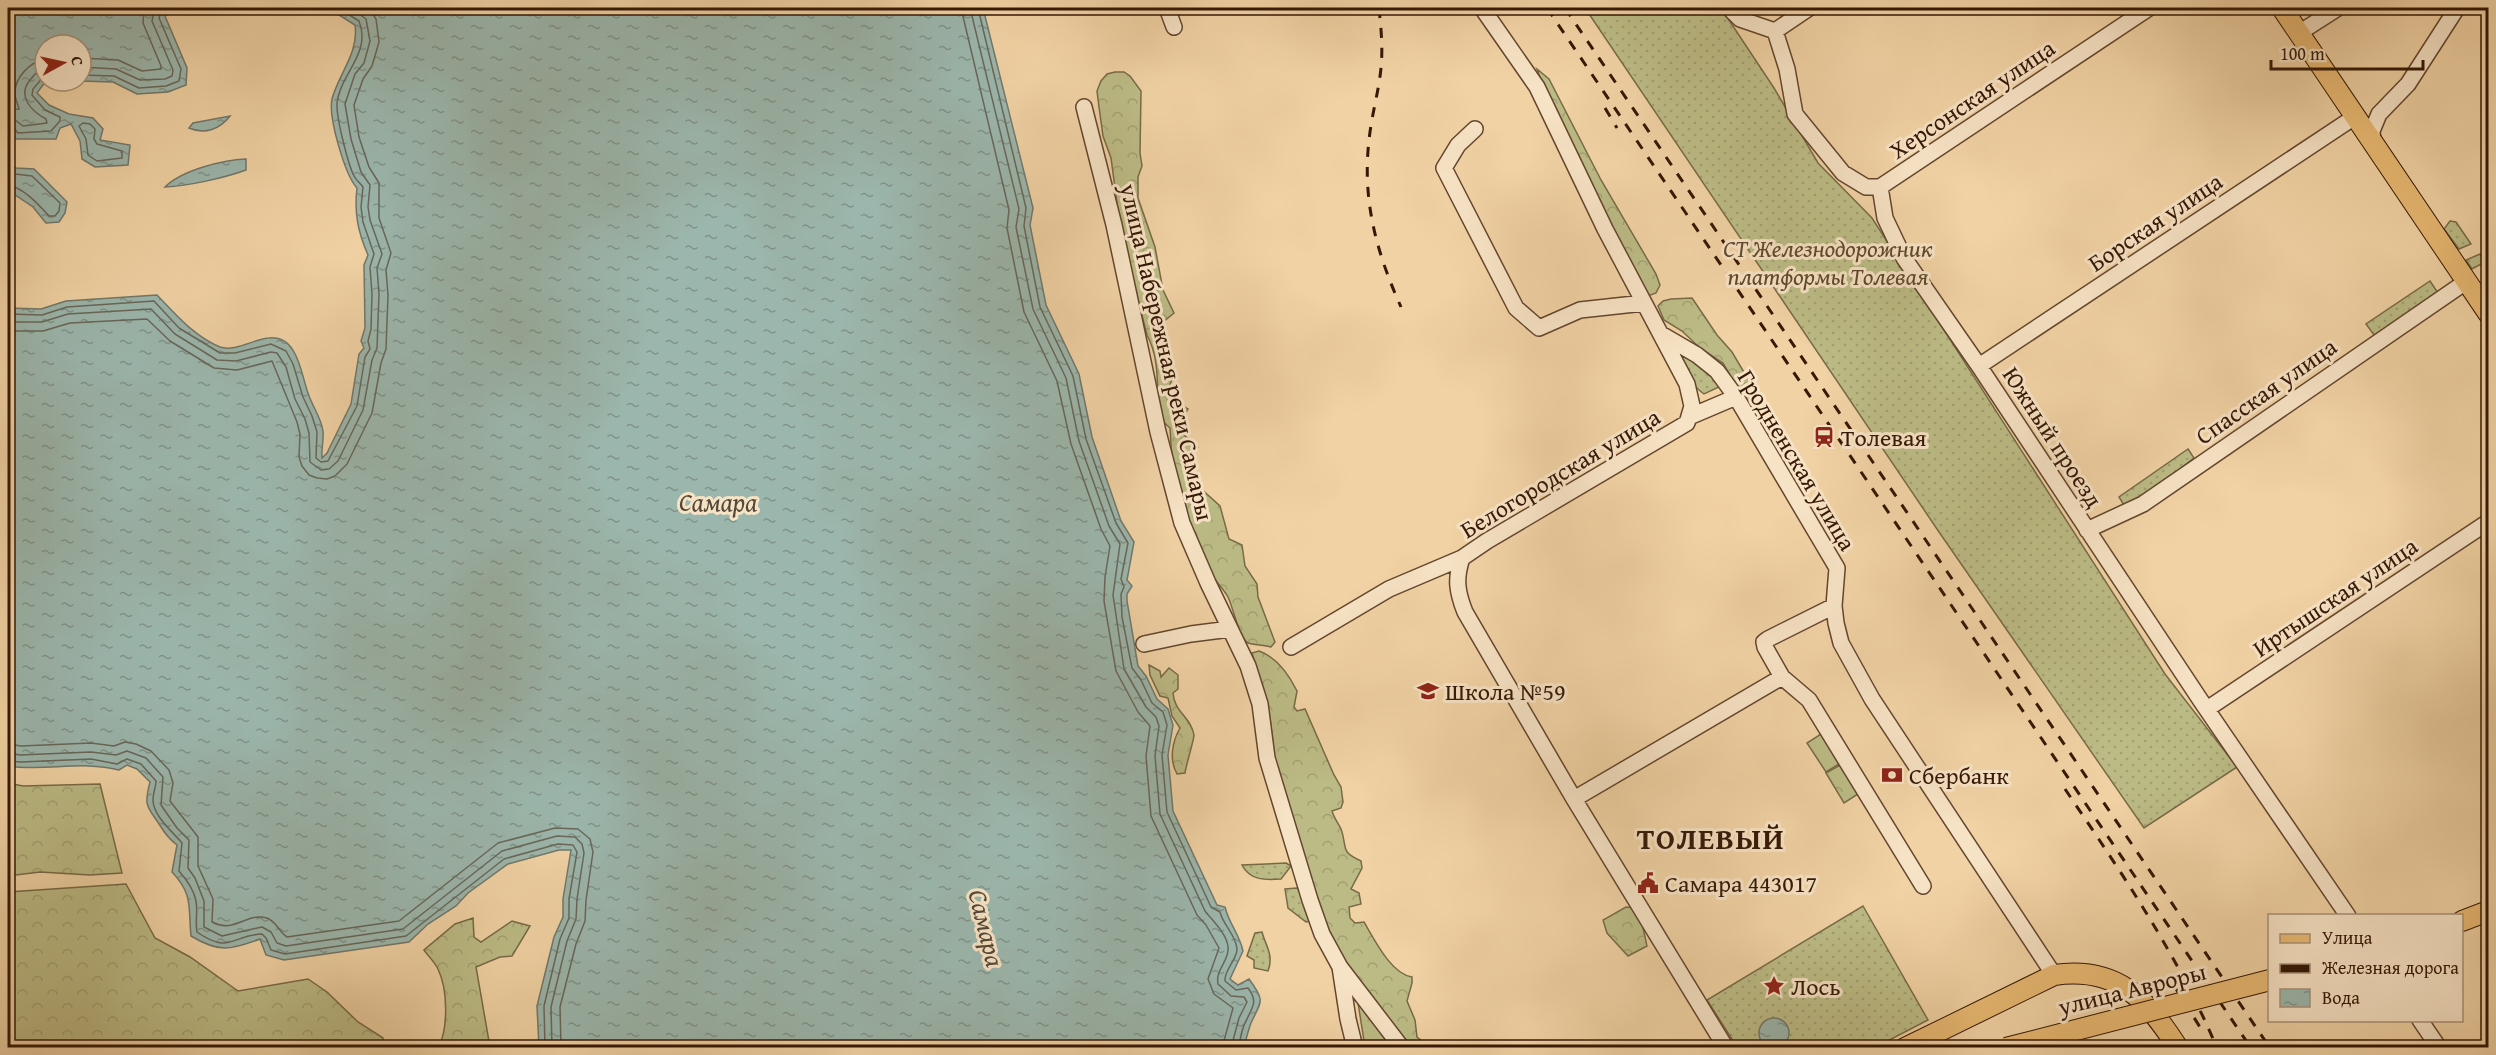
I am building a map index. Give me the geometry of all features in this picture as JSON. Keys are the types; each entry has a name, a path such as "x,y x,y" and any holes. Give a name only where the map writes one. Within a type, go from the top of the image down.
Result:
{"main road":[{"path":"2282,8 2488,313"},
{"path":"2463,921 2488,911"},
{"path":"1905,1047 2054,975 2100,975 2125,987 2163,1023 2178,1047"},
{"name":"улица Авроры","path":"2006,1047 2268,981"}],"street":[{"path":"1167,8 1174,27"},
{"path":"1482,8 1537,87 1605,229 1687,384 1690,412"},
{"path":"1730,8 1740,19 1775,31"},
{"path":"1775,31 1809,8"},
{"name":"Херсонская улица","path":"1880,187 2149,8"},
{"path":"2299,33 2338,8"},
{"path":"2373,142 2372,130 2379,114 2408,84 2457,8"},
{"path":"1775,31 1787,69 1795,114 1843,173 1866,187 1880,187"},
{"name":"улица Набережная реки Самары","path":"1084,107 1114,225 1158,432 1182,523 1248,666 1260,704 1268,758 1310,900 1322,934 1340,967 1355,1047"},
{"name":"Борская улица","path":"1979,366 2355,116"},
{"path":"1475,129 1458,145 1444,168 1516,308 1539,328 1580,310 1644,303"},
{"name":"Южный проезд","path":"1880,187 1885,218 1904,258 1979,366 2206,710 2347,914"},
{"name":"Спасская улица","path":"2087,530 2143,504 2467,281"},
{"name":"Гродненская улица","path":"1660,333 1697,355 1717,371 1736,397 1837,568 1834,606 1841,643 1872,699 2054,975"},
{"name":"Белогородская улица","path":"1726,1047 1574,799 1465,612 1457,593 1456,576 1462,558 1486,541 1687,423 1690,412 1736,397"},
{"name":"Иртышская улица","path":"2206,710 2488,522"},
{"path":"1291,647 1389,589 1462,558"},
{"path":"1834,606 1764,642 1782,677 1809,700 1923,886"},
{"path":"1144,644 1230,629"},
{"path":"1574,799 1782,677"},
{"path":"1340,967 1402,1047"},
{"path":"2421,1022 2439,1047"}],"green space":[{"name":"СТ Железнодорожник платформы Толевая","path":"1585,8 1721,8 1774,88 1818,163 1872,218 2165,674 2237,767 2144,828 1939,532"},
{"path":"1537,69 1549,79 1601,180 1656,274 1660,285 1656,293 1648,296 1642,291"},
{"path":"1124,72 1130,76 1141,91 1140,153 1142,166 1138,177 1138,198 1155,247 1163,290 1174,313 1163,322 1164,348 1175,372 1169,387 1178,403 1188,409 1182,418 1184,435 1198,447 1186,458 1198,486 1220,506 1229,539 1242,545 1245,566 1257,584 1258,597 1275,642 1271,647 1250,644 1245,640 1228,597 1205,561 1183,506 1174,467 1170,428 1159,418 1154,355 1121,233 1111,158 1103,136 1099,107 1097,91 1101,81 1107,74"},
{"path":"2450,221 2456,222 2471,244 2459,249 2444,229"},
{"path":"2480,254 2485,262 2472,269 2466,260"},
{"path":"2430,281 2440,296 2377,339 2366,324"},
{"path":"1692,298 1717,335 1732,352 1774,423 1794,449 1804,470 1798,480 1786,472 1723,363 1664,320 1658,306 1663,301"},
{"path":"1681,354 1687,355 1703,366 1713,376 1719,387 1704,394 1699,390 1688,376"},
{"path":"2188,449 2194,458 2140,500 2125,507 2119,497"},
{"path":"1259,651 1276,662 1294,685 1297,691 1294,707 1297,711 1305,709 1341,787 1343,802 1341,808 1332,811 1341,829 1345,848 1354,858 1361,861 1362,868 1351,889 1359,893 1361,904 1349,907 1350,918 1355,923 1364,922 1390,963 1397,970 1412,977 1407,1001 1415,1020 1417,1037 1429,1047 1410,1047 1352,975 1324,927 1295,824 1277,778 1270,718 1252,653"},
{"path":"1149,665 1160,671 1161,677 1169,668 1178,675 1178,689 1173,693 1174,700 1190,724 1194,735 1185,773 1177,774 1172,757 1173,745 1180,728 1172,716 1168,698 1160,696 1150,675"},
{"path":"1821,734 1839,764 1826,772 1807,743"},
{"path":"1840,765 1858,794 1844,803 1826,773"},
{"path":"8,783 23,786 100,784 122,873 90,875 40,872 8,876"},
{"path":"1286,863 1291,866 1281,879 1254,877 1242,865"},
{"path":"126,884 155,938 190,957 238,991 308,979 327,992 358,1022 383,1038 383,1047 8,1047 8,892"},
{"path":"1297,888 1303,894 1311,921 1306,922 1288,908 1285,889"},
{"path":"1863,906 1928,1020 1876,1047 1737,1047 1707,1000"},
{"path":"1626,907 1634,908 1642,923 1647,946 1628,956 1607,933 1603,920"},
{"path":"473,918 474,937 481,942 512,921 530,926 512,956 500,957 476,967 490,1047 439,1047 445,1019 444,987 437,966 424,950 455,924"},
{"path":"1262,932 1270,956 1268,971 1254,968 1254,960 1247,956 1255,933"},
{"path":"1355,984 1399,1047 1365,1047"}],"water":[{"path":"8,8 179,8 165,16 187,68 186,85 168,92 137,94 113,82 93,81 93,33 33,33 33,93 37,93 49,105 69,114 93,118 103,129 100,140 130,145 128,165 95,167 82,159 80,141 71,124 60,128 56,139 14,139 8,127"},
{"name":"Самара","path":"328,8 983,8 1033,208 1030,225 1046,305 1079,374 1092,437 1121,521 1134,542 1127,580 1132,586 1127,594 1127,601 1138,666 1146,676 1157,699 1168,709 1173,725 1168,755 1173,811 1217,905 1225,907 1241,945 1243,951 1230,979 1238,985 1249,979 1260,997 1244,1047 539,1047 537,1006 554,937 563,917 563,899 571,850 559,850 508,864 468,893 456,906 428,924 409,942 284,960 266,955 260,939 225,948 209,945 191,936 187,895 172,872 177,845 166,835 150,811 147,797 150,782 137,769 127,765 119,770 91,766 36,768 8,766 8,308 41,309 66,301 157,295 194,331 220,347 232,348 263,339 279,339 292,349 297,357 322,426 322,458 327,453 351,404 359,354 364,348 361,341 365,328 364,265 368,255 358,222 357,188 343,159 331,107 335,90 354,45 355,25"},
{"path":"230,116 212,130 201,131 189,128 193,123"},
{"path":"246,159 246,170 206,181 165,187 172,181 203,167"},
{"path":"8,165 34,169 67,202 65,213 59,222 46,223 33,207 8,190"},
{"path":"1774,1018 1784,1023 1789,1033 1784,1043 1774,1048 1764,1043 1759,1033 1764,1023"}],"railway":[{"path":"1379,8 1382,60 1370,132 1367,178 1377,243 1401,307"},
{"path":"1547,8 2251,1048"},
{"path":"1565,8 2270,1048"},
{"path":"1605,108 1617,128"},
{"path":"2065,789 2167,947 2217,1048"},
{"path":"2173,984 2203,1032"}],"place":[{"name":"Толевая","path":"1824,437"},
{"name":"Школа №59","path":"1428,691"},
{"name":"Сбербанк","path":"1892,775"},
{"name":"Самара 443017","path":"1648,883"},
{"name":"Лось","path":"1774,986"}],"district":[{"name":"ТОЛЕВЫЙ","path":"1711,838"}]}
